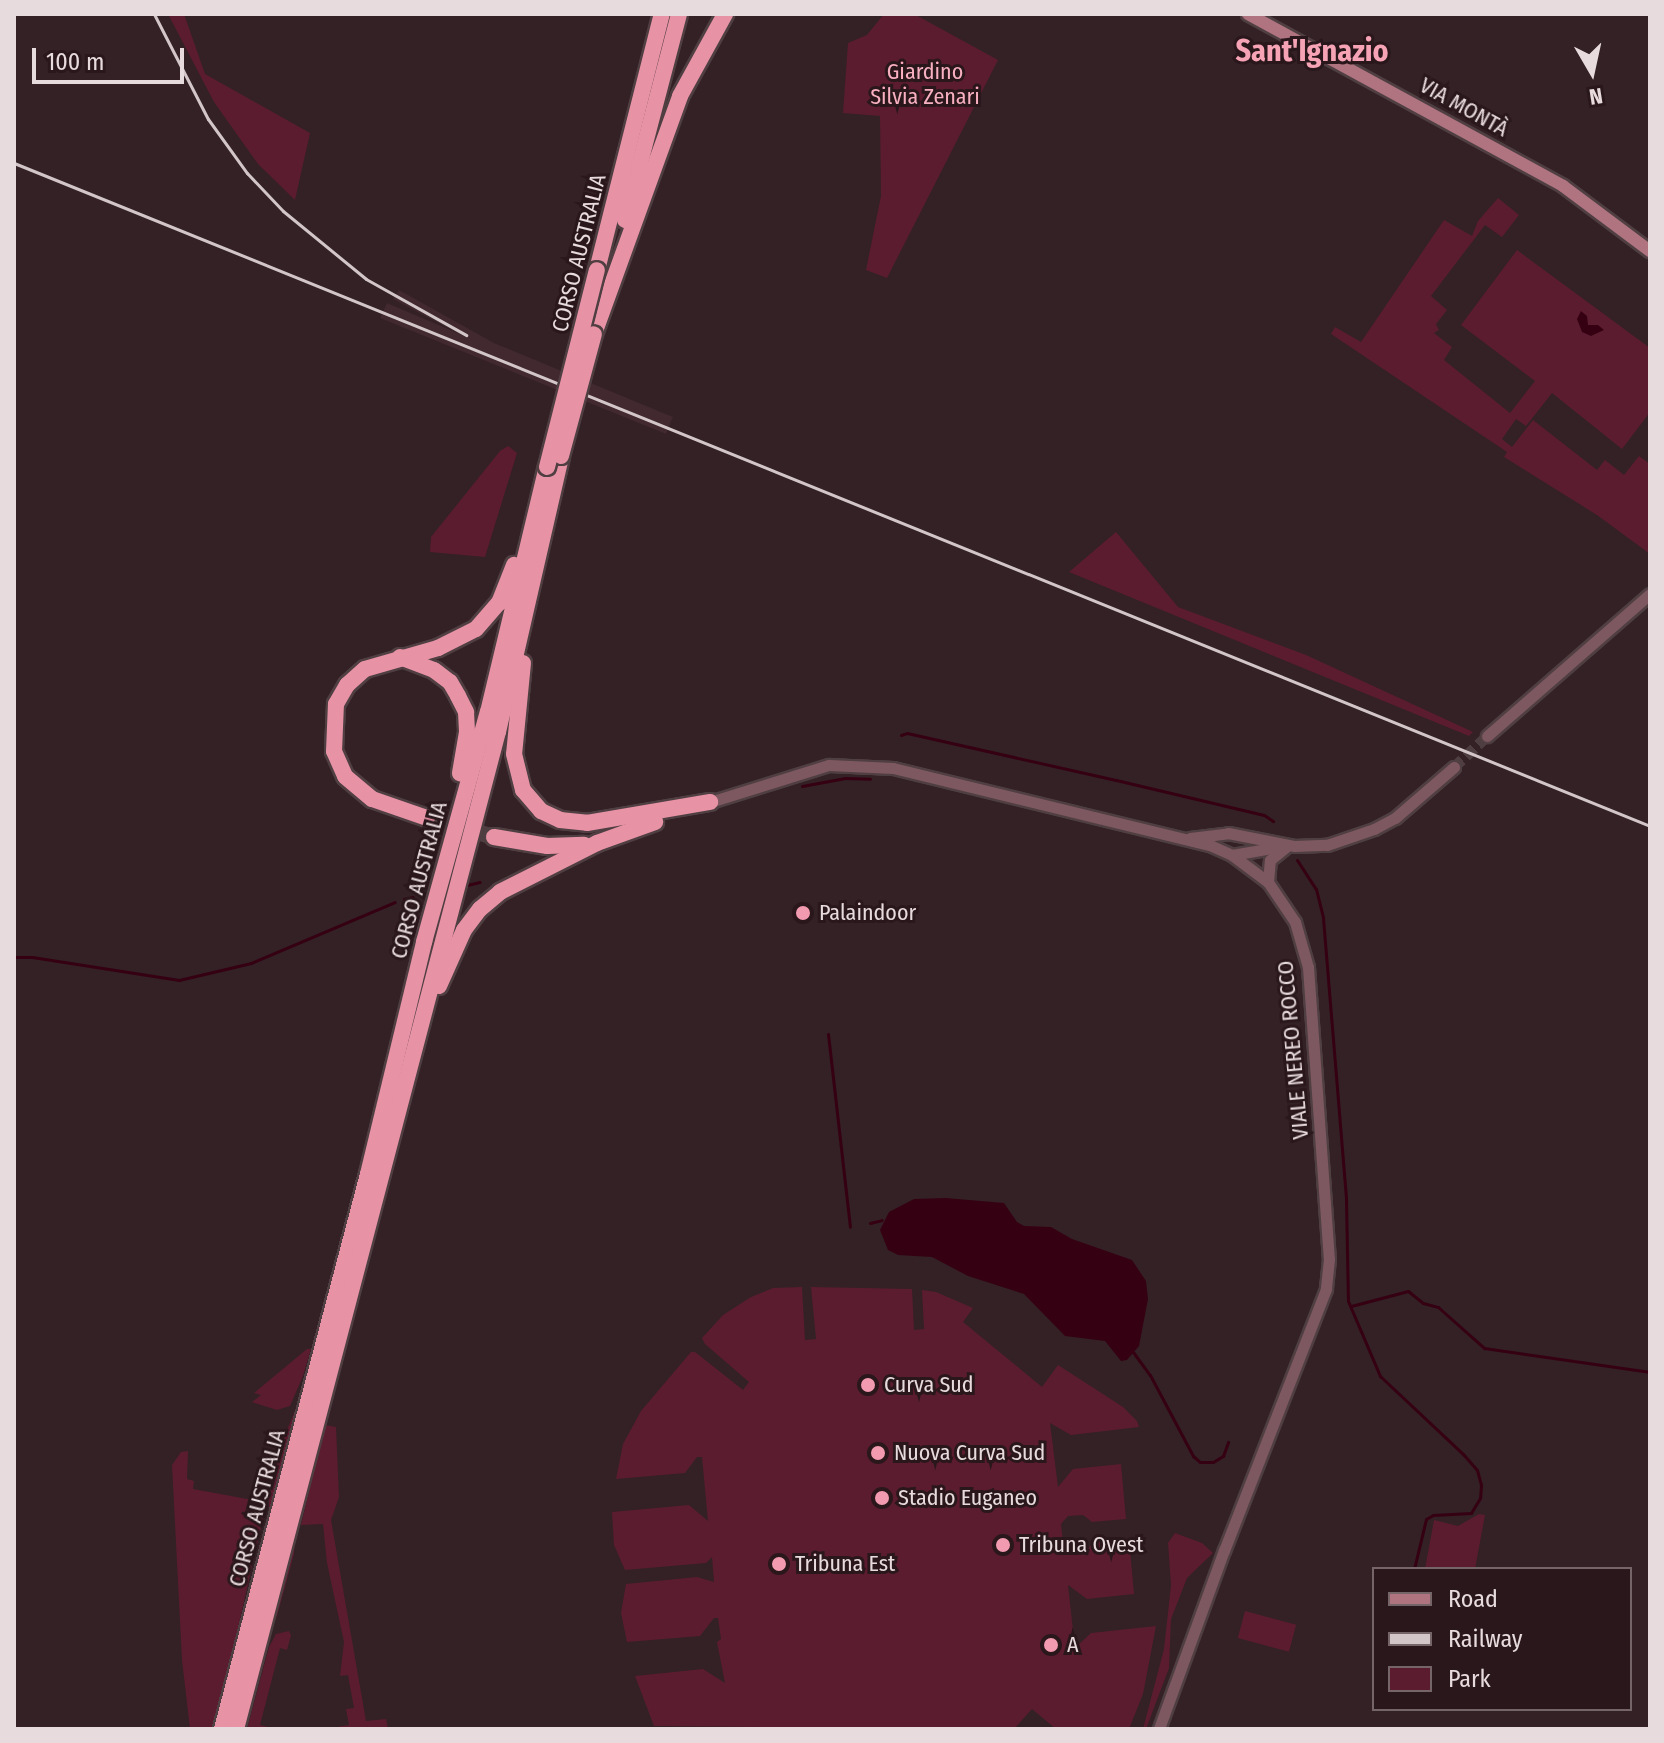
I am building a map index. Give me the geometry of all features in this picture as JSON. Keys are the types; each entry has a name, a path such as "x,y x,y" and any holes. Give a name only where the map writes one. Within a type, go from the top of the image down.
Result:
{"highway":[{"name":"CORSO AUSTRALIA","path":"222,1729 368,1174 424,942 488,712 662,14"},
{"name":"CORSO AUSTRALIA","path":"236,1729 498,732 561,456 679,14"},
{"path":"594,334 680,96 725,14"},
{"path":"427,818 363,794 345,776 334,751 333,717 339,695 365,669 398,656 461,639 488,619 508,581 547,467"},
{"path":"536,558 514,737 516,768 523,790 541,811 573,822 624,820 710,802"},
{"path":"398,656 434,670 450,682 466,712 465,751 424,942"},
{"path":"415,1043 459,939 480,909 515,882 597,843 710,802"},
{"path":"494,837 547,846 597,843"}],"main road":[{"name":"VIA MONTÀ","path":"1248,14 1563,186 1650,251"}],"street":[{"path":"1487,736 1650,594"},
{"name":"VIALE NEREO ROCCO","path":"710,802 800,772 857,764 893,768 1185,838 1232,855 1268,882 1295,922 1308,967 1329,1259 1326,1289 1224,1550 1159,1729"},
{"path":"1248,836 1235,842 1232,855 1257,848 1327,845 1374,829 1395,818 1454,767"},
{"path":"1185,838 1228,833 1290,847"},
{"path":"1268,882 1270,860 1290,847"}],"shaded area":[{"path":"399,290 494,343 673,417 666,434 380,318 387,303 462,335 393,299"},
{"path":"1581,311 1587,316 1588,325 1598,325 1604,330 1591,336 1582,332 1577,319"},
{"path":"946,1198 1004,1203 1017,1222 1024,1226 1051,1227 1072,1239 1132,1260 1146,1281 1148,1299 1139,1346 1127,1360 1121,1361 1105,1341 1065,1336 1024,1294 968,1276 932,1257 898,1255 888,1250 880,1230 889,1212 914,1199"}],"green space":[{"path":"168,14 184,14 205,74 310,133 295,200 258,164 214,102"},
{"name":"Giardino Silvia Zenari","path":"884,14 914,14 998,60 887,278 866,270 881,196 880,116 843,113 848,43 867,35"},
{"path":"1498,198 1519,215 1502,237 1485,225 1431,296 1447,310 1436,324 1439,330 1434,333 1452,347 1444,360 1510,413 1535,381 1461,325 1517,250 1650,348 1650,412 1622,449 1552,393 1526,426 1516,419 1502,439 1512,447 1533,420 1597,470 1605,460 1624,475 1639,456 1650,464 1650,554 1597,515 1504,457 1507,452 1331,334 1335,327 1361,342 1444,220 1472,236 1478,221"},
{"path":"508,446 517,453 485,557 430,552 431,537 500,451"},
{"path":"1116,532 1178,607 1306,655 1473,732 1469,736 1069,572"},
{"name":"Stadio Euganeo","path":"802,1287 805,1340 816,1339 811,1287 912,1289 914,1330 924,1329 922,1290 936,1292 973,1308 963,1322 1042,1387 1058,1365 1123,1407 1137,1421 1139,1427 1071,1435 1050,1423 1058,1487 1073,1469 1121,1464 1126,1519 1092,1522 1083,1515 1068,1516 1061,1524 1064,1550 1070,1553 1085,1552 1094,1542 1129,1539 1134,1594 1087,1599 1068,1585 1075,1648 1091,1633 1156,1626 1143,1694 1129,1729 1056,1729 1032,1709 1014,1729 654,1726 635,1676 703,1669 725,1683 717,1642 721,1639 718,1618 714,1618 700,1636 627,1642 621,1613 626,1584 697,1577 714,1582 712,1557 706,1563 625,1570 614,1545 612,1512 689,1505 708,1521 702,1457 697,1457 685,1473 616,1479 623,1444 641,1411 691,1352 743,1390 749,1382 702,1338 723,1315 751,1297 773,1288"},
{"path":"307,1349 311,1349 290,1406 277,1410 252,1402 261,1395 254,1393"},
{"path":"296,1408 269,1512 269,1497 283,1440"},
{"path":"325,1425 336,1427 339,1497 331,1520 366,1721 386,1719 388,1729 325,1729 349,1725 346,1709 354,1708 348,1675 340,1676 344,1642 327,1563 323,1524 301,1525"},
{"path":"188,1451 187,1479 194,1481 193,1489 253,1500 263,1518 215,1729 190,1729 182,1660 172,1465 181,1452"},
{"path":"1479,1514 1485,1515 1475,1567 1425,1567 1434,1520 1458,1526"},
{"path":"1175,1533 1202,1543 1213,1553 1187,1578 1171,1619 1169,1668 1146,1729 1143,1729 1164,1649 1171,1585 1168,1543"},
{"path":"295,1534 294,1554 277,1616 270,1624"},
{"path":"1245,1611 1296,1625 1289,1652 1238,1638"},
{"path":"289,1631 291,1635 287,1650 280,1648 260,1725 275,1729 247,1729 269,1647 276,1634"}],"waterway":[{"path":"901,735 907,733 1116,780 1264,815 1273,821"},
{"path":"802,786 845,778 870,779"},
{"path":"1297,860 1316,889 1323,918 1346,1200 1348,1301 1380,1376 1463,1454 1477,1470 1481,1485 1480,1498 1471,1513 1433,1515 1426,1519 1414,1567"},
{"path":"467,885 480,882"},
{"path":"404,899 413,897"},
{"path":"14,957 32,957 179,980 251,963 395,902"},
{"path":"828,1034 850,1227"},
{"path":"870,1223 882,1220"},
{"path":"1351,1306 1408,1291 1423,1303 1438,1307 1484,1348 1650,1372"},
{"path":"1133,1352 1150,1375 1193,1456 1200,1462 1213,1462 1223,1456 1228,1442"}],"tunnel":[{"path":"1454,767 1487,736"},
{"path":"427,818 494,837"}],"railway":[{"path":"154,14 208,119 247,173 283,211 366,279 466,335"},
{"path":"14,163 1650,826"}],"place":[{"name":"Palaindoor","path":"803,913"},
{"name":"Curva Sud","path":"868,1385"},
{"name":"Nuova Curva Sud","path":"878,1453"},
{"name":"Stadio Euganeo","path":"882,1498"},
{"name":"Tribuna Ovest","path":"1003,1545"},
{"name":"Tribuna Est","path":"779,1564"},
{"name":"A","path":"1051,1645"}],"district":[{"name":"Sant'Ignazio","path":"1312,51"}]}
